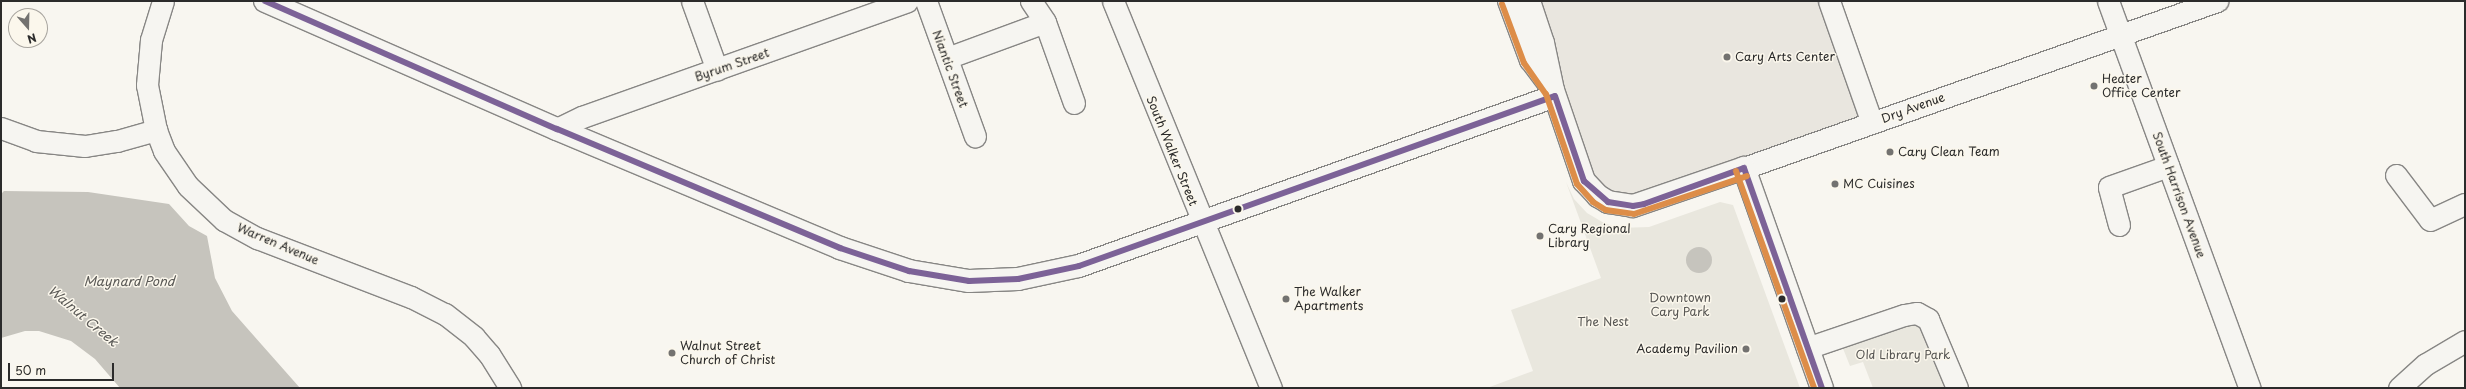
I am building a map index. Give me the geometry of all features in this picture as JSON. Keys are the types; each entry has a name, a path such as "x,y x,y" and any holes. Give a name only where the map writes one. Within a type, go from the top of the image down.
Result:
{"main road":[{"path":"265,1 557,129 840,248 893,266 946,278 969,281 1043,275 1080,266 1202,223 1554,93"},
{"path":"1508,1 1531,60 1554,93"},
{"path":"1529,1 1543,43 1554,93"},
{"name":"Dry Avenue","path":"1554,93 1584,181 1608,202 1633,206 1644,204 1744,168"},
{"path":"1744,168 1822,388"}],"street":[{"name":"Warren Avenue","path":"163,1 154,27 147,68 156,130 164,151 180,176 224,220 258,238 411,297 445,314 474,337 489,354 510,388"},
{"path":"692,1 717,70"},
{"name":"Byrum Street","path":"557,129 582,117 907,1"},
{"name":"Niantic Street","path":"926,1 975,136"},
{"path":"1031,1 1045,22 1074,103"},
{"name":"South Walker Street","path":"1113,1 1202,223 1271,388"},
{"path":"1828,1 1872,123"},
{"name":"South Harrison Avenue","path":"2108,1 2250,388"},
{"name":"Dry Avenue","path":"1744,168 2217,1"},
{"path":"947,58 1045,22"},
{"path":"1,128 36,141 80,146 104,144 156,130"},
{"path":"2119,225 2109,187 2168,166"},
{"path":"2396,175 2430,220 2465,204"},
{"path":"1807,348 1904,315 1917,313 1928,319 1957,388"},
{"path":"2399,388 2426,364 2465,341"}],"shaded area":[{"path":"1521,1 1829,1 1872,123 1644,204 1598,196"}],"green space":[{"name":"Downtown Cary Park","path":"1566,182 1574,199 1587,213 1604,223 1618,228 1649,227 1720,202 1733,205 1800,388 1487,388 1533,371 1511,310 1601,278"},
{"name":"Old Library Park","path":"1918,318 1949,388 1873,388 1863,362 1850,366 1840,341"}],"water":[{"name":"Maynard Pond","path":"4,191 88,192 169,204 189,226 207,236 215,278 232,311 300,388 120,388 95,359 71,341 39,331 25,331 1,338 1,194"},
{"path":"1699,247 1708,251 1712,260 1708,269 1699,273 1690,269 1686,260 1690,251"}],"transit line":[{"path":"265,1 557,129 840,248 909,271 969,281 1018,279 1079,266 1555,96"},
{"path":"1502,4 1524,63 1546,94 1577,184 1593,202 1606,210 1634,214 1747,176"},
{"path":"1555,96 1584,181 1608,202 1633,206 1644,204 1744,168"},
{"path":"1744,168 1822,388"},
{"path":"1736,171 1814,388"}],"place":[{"name":"Cary Arts Center","path":"1727,57"},
{"name":"Heater Office Center","path":"2094,86"},
{"name":"Cary Clean Team","path":"1890,152"},
{"name":"MC Cuisines","path":"1835,184"},
{"name":"Cary Regional Library","path":"1540,236"},
{"name":"The Walker Apartments","path":"1286,299"},
{"name":"Academy Pavilion","path":"1746,349"},
{"name":"Walnut Street Church of Christ","path":"672,353"}],"water label":[{"name":"Walnut Creek","path":"83,316"}],"park label":[{"name":"The Nest","path":"1603,322"}]}
